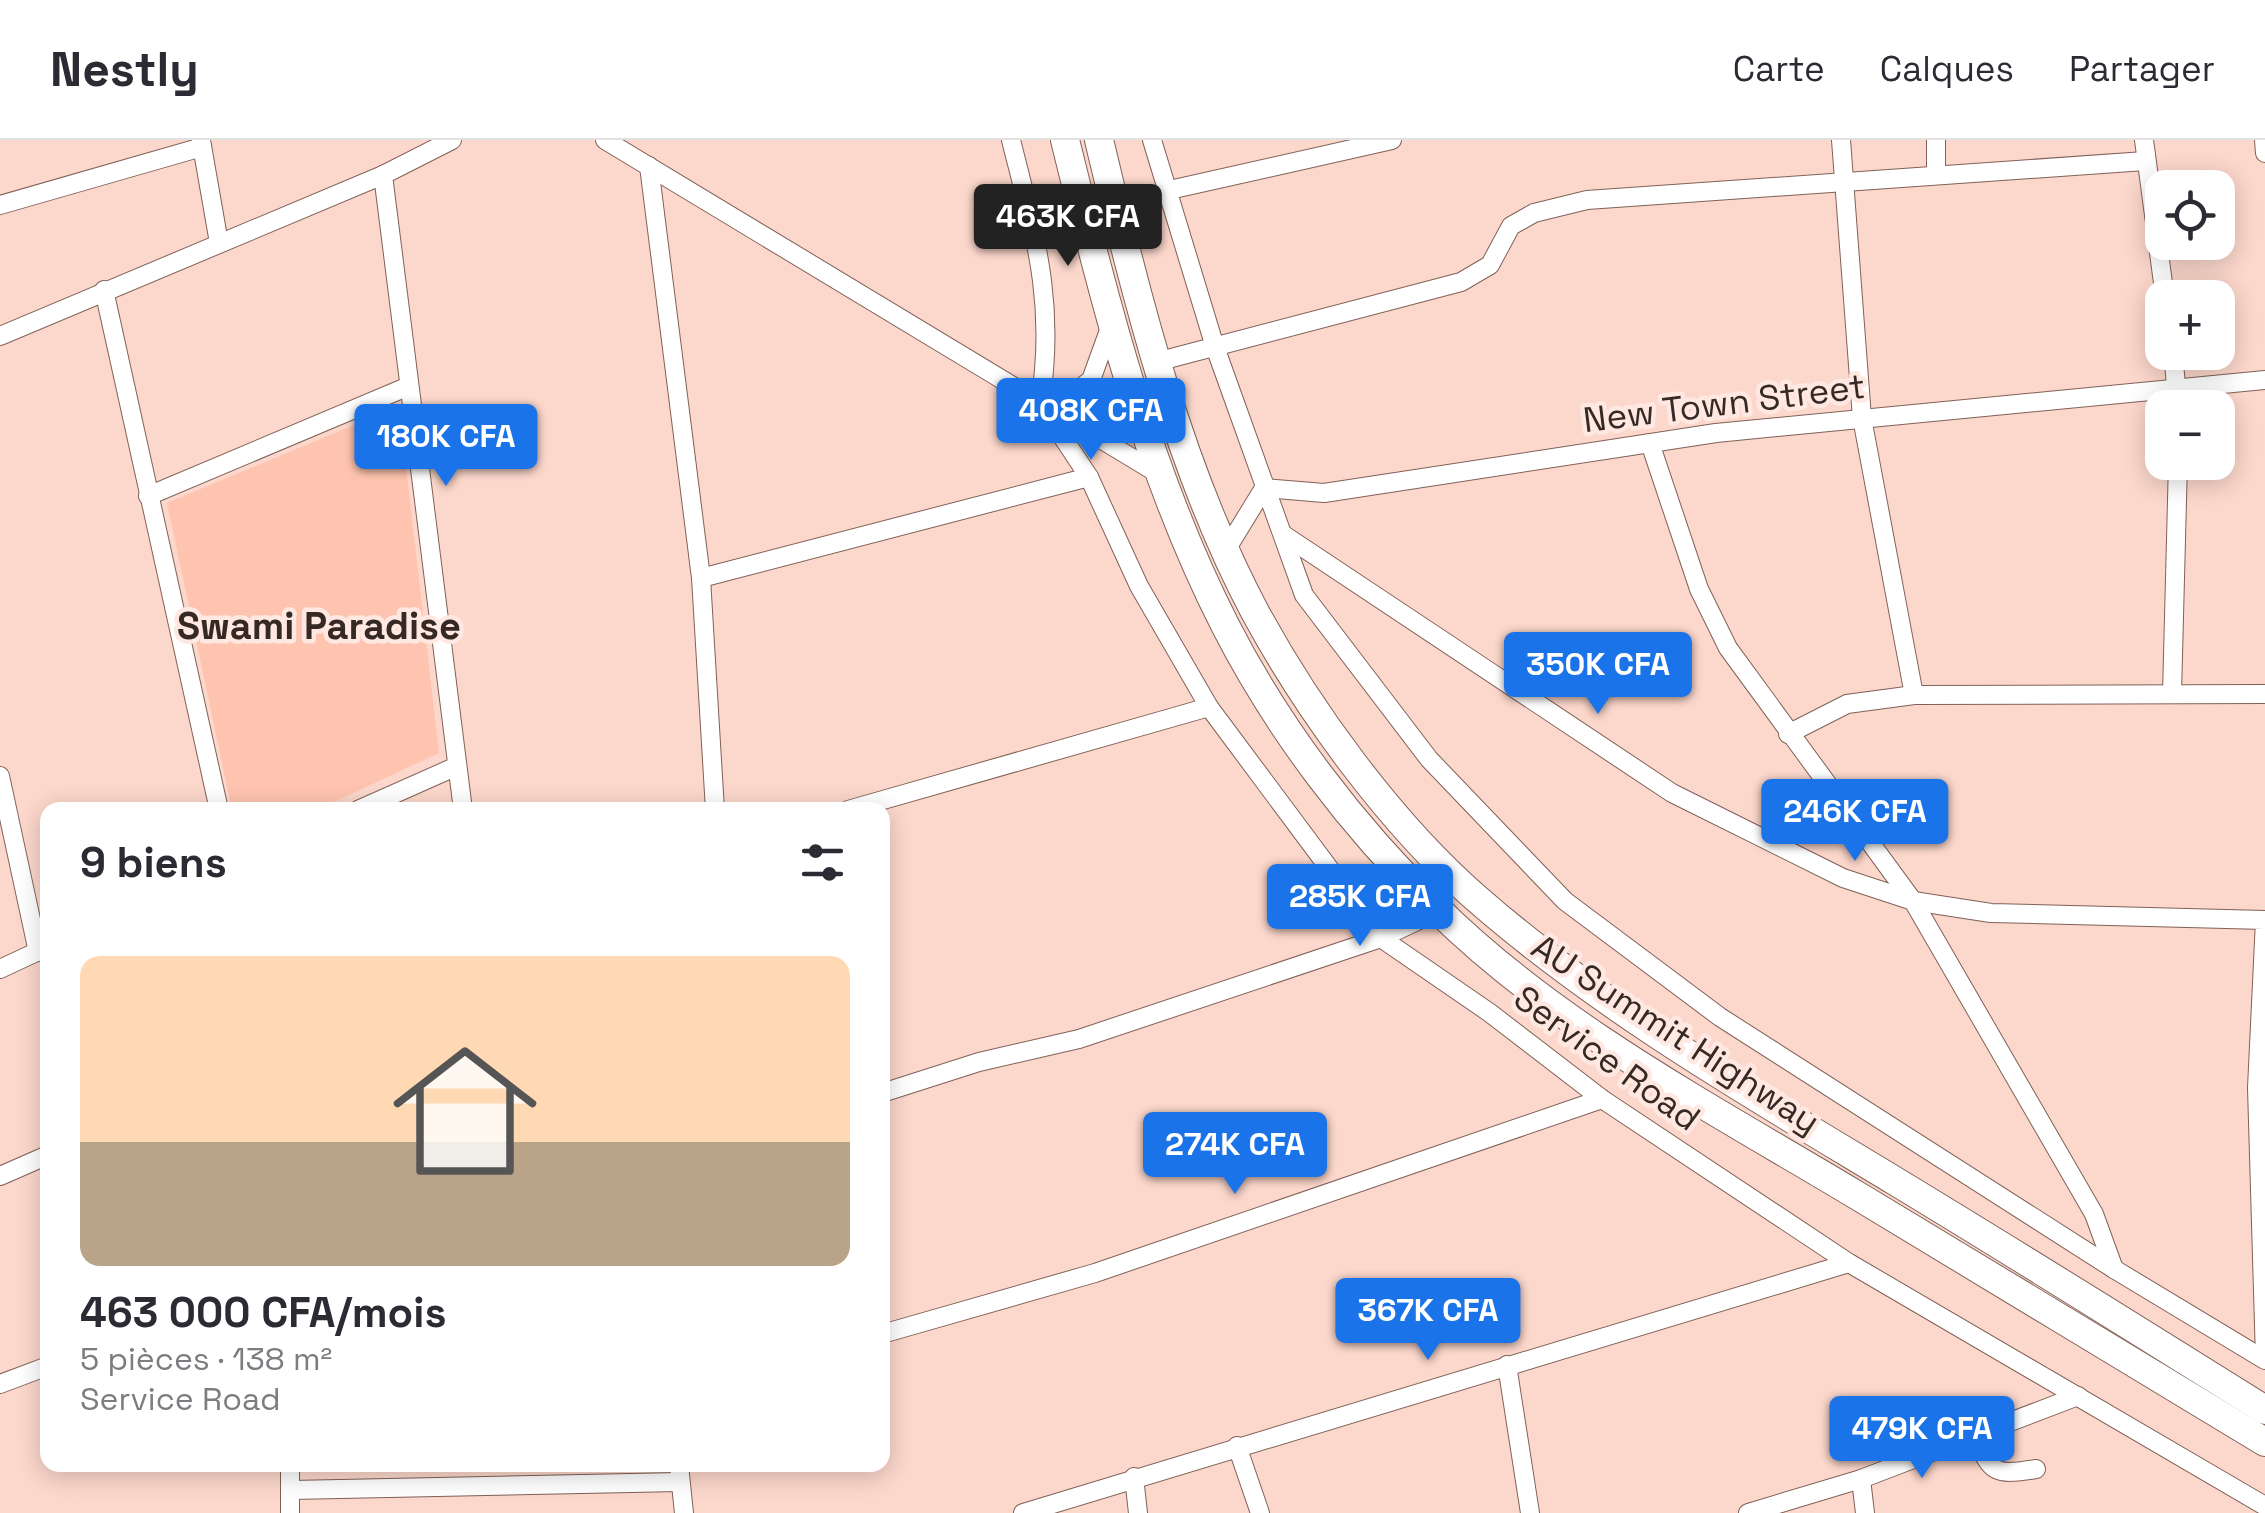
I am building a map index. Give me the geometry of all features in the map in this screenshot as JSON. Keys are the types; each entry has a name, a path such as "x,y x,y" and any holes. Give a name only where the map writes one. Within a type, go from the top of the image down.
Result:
{"main road":[{"name":"AU Summit Highway","path":"1065,140 1157,473 1194,562 1258,685 1326,782 1438,911 1526,984 1630,1057 2265,1442"},
{"name":"AU Summit Highway","path":"1099,140 1175,418 1226,550 1279,652 1342,746 1408,826 1471,894 1547,958 1742,1088 2046,1271 2265,1410"}],"street":[{"path":"0,336 383,174 452,140"},
{"path":"605,140 1157,473"},
{"path":"1011,140 1045,276 1046,407"},
{"path":"1152,140 1215,347 1304,595 1428,759 1565,901 1720,1017 2114,1269 2265,1360"},
{"path":"1165,191 1392,140"},
{"path":"1841,140 1862,418 1914,695"},
{"path":"1936,140 1936,172"},
{"path":"2144,140 2162,280"},
{"path":"2264,140 2265,152"},
{"path":"0,205 201,144 219,243"},
{"path":"1160,362 1461,282 1490,265 1511,226 1534,214 1587,200 1936,172 2145,161"},
{"path":"650,166 701,578 715,802"},
{"path":"383,174 461,802"},
{"path":"104,290 217,802"},
{"path":"1046,407 1091,380 1112,321"},
{"name":"New Town Street","path":"2219,390 2265,380"},
{"path":"148,496 410,386"},
{"name":"New Town Street","path":"1264,488 1324,492 1650,443 1862,418 2145,401"},
{"name":"Service Road","path":"1046,407 1089,477 1139,586 1209,707 1381,938 1490,1013 1602,1099 1849,1264 2265,1506"},
{"path":"1650,443 1699,589 1728,648 1913,901 2094,1214 2114,1269"},
{"path":"701,578 1089,477"},
{"path":"2172,694 2178,480"},
{"path":"1226,550 1264,488"},
{"path":"1284,534 1672,794 1843,878 1913,901 1991,914 2265,920 2257,1088 2265,1360"},
{"path":"1788,734 1847,704 1914,695 2265,694"},
{"path":"876,802 1209,707"},
{"path":"376,802 457,766"},
{"path":"0,776 40,942"},
{"path":"890,1090 979,1062 1079,1038 1381,938 1438,911"},
{"path":"0,968 40,951"},
{"path":"890,1332 1095,1272 1602,1099"},
{"path":"0,1176 40,1158"},
{"path":"1023,1513 1849,1264"},
{"path":"1507,1365 1530,1513"},
{"path":"0,1384 40,1369"},
{"path":"1748,1513 1862,1480 2078,1396"},
{"path":"1974,1436 1993,1470 2002,1474 2036,1469"},
{"path":"1236,1446 1260,1513"},
{"path":"290,1472 290,1513"},
{"path":"291,1490 680,1474 684,1513"},
{"path":"1134,1478 1138,1513"},
{"path":"1862,1480 1865,1513"}],"shaded area":[{"path":"399,406 439,753 334,802 230,802 167,503"}],"district":[{"name":"Swami Paradise","path":"319,626"}]}
